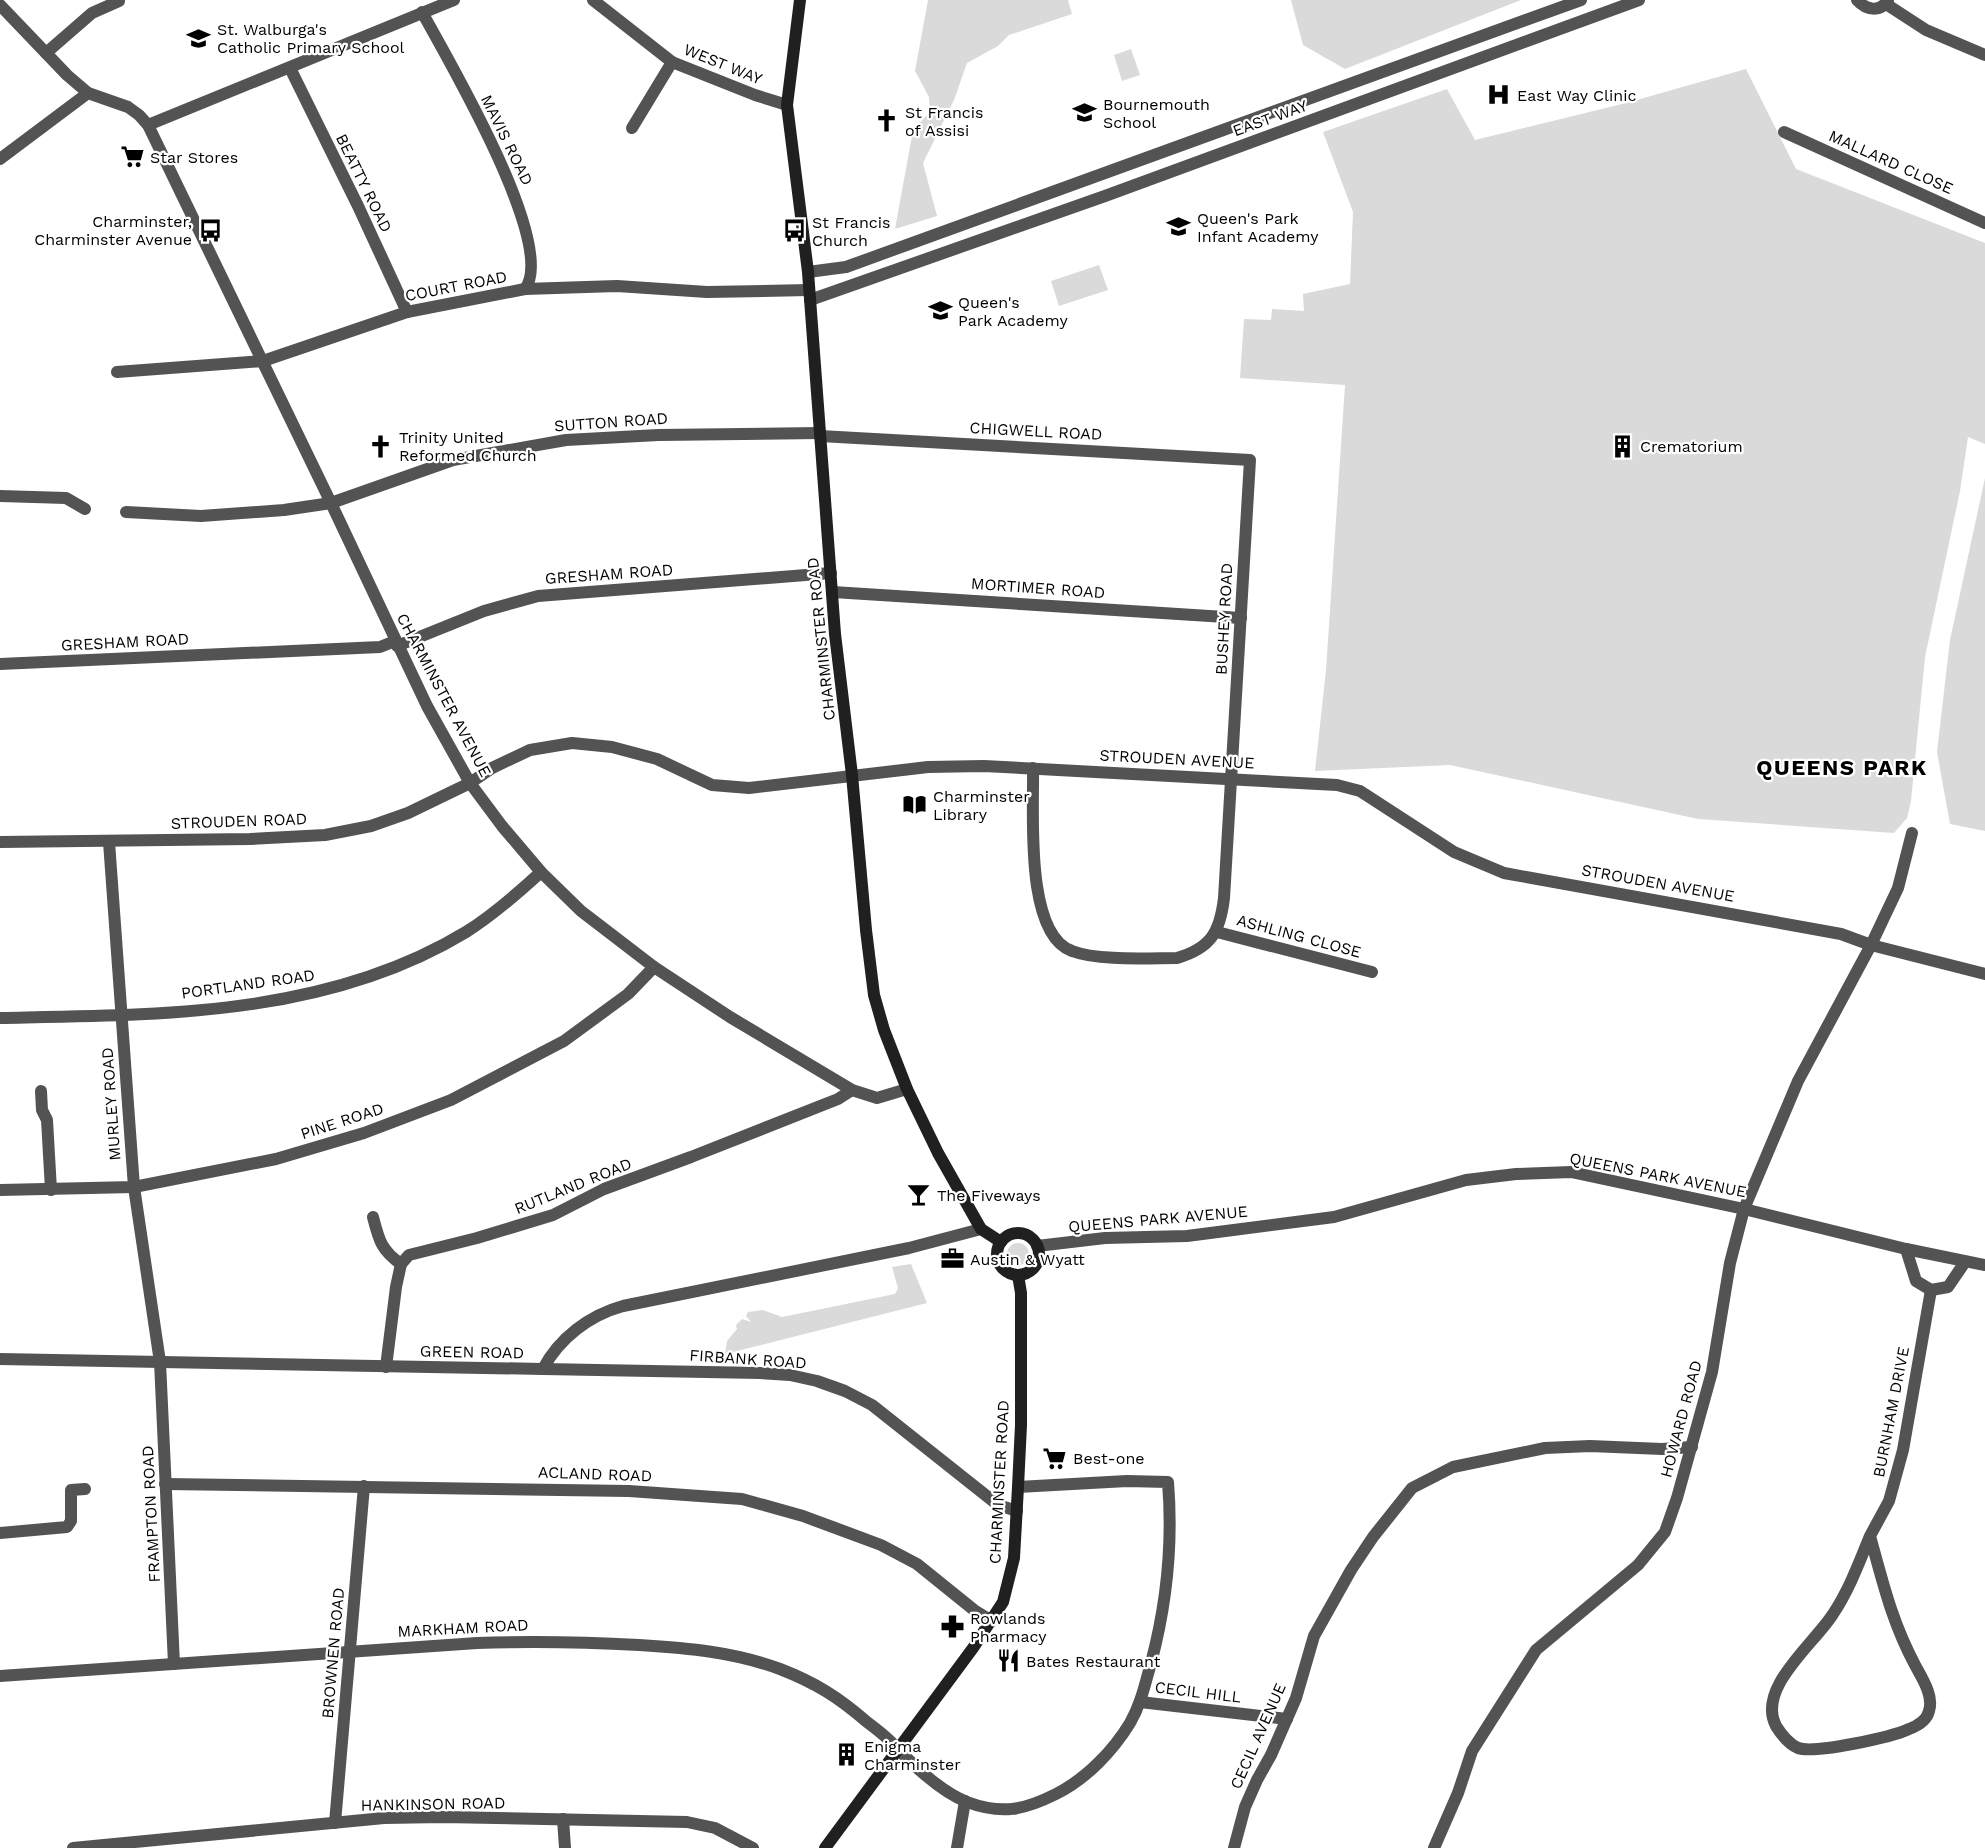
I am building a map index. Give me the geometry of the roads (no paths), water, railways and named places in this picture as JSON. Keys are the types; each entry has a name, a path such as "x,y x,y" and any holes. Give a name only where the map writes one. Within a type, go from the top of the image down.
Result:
{"main road":[{"name":"CHARMINSTER ROAD","path":"800,0 787,105 808,272 836,634 874,995 884,1030 907,1089 938,1153 981,1229 1001,1242"},
{"path":"1010,1235 1028,1236 1037,1246 1039,1258 1036,1266 1031,1271 1018,1275 1010,1274 999,1263 997,1254 1001,1242 1010,1235"},
{"name":"CHARMINSTER ROAD","path":"825,1848 992,1621 1003,1602 1014,1558 1021,1425 1021,1293 1018,1275"}],"street":[{"path":"0,5 67,75 88,93 128,108 140,115 148,125 454,0"},
{"name":"WEST WAY","path":"593,0 672,62 755,95 787,105"},
{"name":"EAST WAY","path":"808,272 846,267 1581,0"},
{"name":"EAST WAY","path":"809,295 911,266 1639,0"},
{"path":"1857,0 1865,8 1872,9 1887,2 1926,30 1985,55"},
{"path":"46,53 102,4 119,1"},
{"name":"MAVIS ROAD","path":"422,12 478,115 517,198 524,222 532,277 525,290"},
{"path":"632,128 672,62"},
{"name":"BEATTY ROAD","path":"290,68 407,312"},
{"path":"0,159 88,93"},
{"name":"CHARMINSTER AVENUE","path":"148,125 427,706 470,783 502,826 541,872 581,911 654,968 852,1090 877,1098 907,1089"},
{"name":"MALLARD CLOSE","path":"1784,132 1985,223"},
{"name":"COURT ROAD","path":"117,372 263,361 407,312 525,290 617,286 809,295"},
{"name":"CHIGWELL ROAD","path":"820,434 1250,460"},
{"name":"SUTTON ROAD","path":"126,512 201,516 284,510 331,503 453,460 566,440 658,435 820,434"},
{"name":"BUSHEY ROAD","path":"1217,932 1224,898 1250,460"},
{"path":"0,496 66,498 85,509"},
{"name":"GRESHAM ROAD","path":"0,664 380,647 484,610 538,596 831,573"},
{"name":"MORTIMER ROAD","path":"833,592 1241,618"},
{"name":"STROUDEN AVENUE","path":"470,783 492,768 530,750 572,743 612,747 657,759 712,785 749,788 928,767 1034,768 1337,785 1360,791 1454,852 1504,873 1830,932 1871,945 1985,974"},
{"path":"1034,768 1038,896 1048,928 1061,946 1084,954 1177,958 1188,955 1209,941 1217,932"},
{"name":"STROUDEN ROAD","path":"0,842 250,839 325,834 371,826 408,813 470,783"},
{"name":"HOWARD ROAD","path":"1434,1848 1458,1793 1472,1751 1536,1650 1638,1565 1665,1532 1692,1447 1712,1372 1730,1263 1744,1209 1798,1081 1871,945 1898,888 1912,833"},
{"name":"MURLEY ROAD","path":"109,842 134,1187 160,1362"},
{"name":"PORTLAND ROAD","path":"0,1018 122,1016 220,1009 281,1000 356,982 417,957 466,931 509,901 541,872"},
{"name":"ASHLING CLOSE","path":"1217,932 1372,972"},
{"name":"PINE ROAD","path":"0,1190 134,1187 276,1159 364,1133 451,1100 564,1041 628,994 654,968"},
{"path":"41,1090 42,1110 46,1120 51,1190"},
{"name":"RUTLAND ROAD","path":"401,1264 409,1255 477,1238 553,1215 604,1189 838,1100 852,1090"},
{"name":"QUEENS PARK AVENUE","path":"1037,1246 1105,1238 1187,1236 1334,1217 1466,1180 1516,1174 1571,1172 1744,1209 1906,1249 1985,1265"},
{"path":"373,1217 378,1240 384,1250 401,1264 386,1367"},
{"name":"GREEN ROAD","path":"0,1359 543,1369 550,1356 590,1319 623,1305 909,1248 981,1229"},
{"path":"1906,1249 1916,1281 1931,1290 1948,1287 1965,1262"},
{"name":"BURNHAM DRIVE","path":"1870,1536 1896,1627 1924,1681 1930,1698 1929,1712 1922,1722 1891,1735 1822,1749 1799,1748 1785,1739 1775,1724 1773,1703 1776,1689 1797,1658 1833,1615 1847,1590 1870,1536 1889,1501 1903,1450 1931,1290"},
{"name":"FRAMPTON ROAD","path":"160,1362 174,1664"},
{"name":"FIRBANK ROAD","path":"543,1369 760,1373 790,1375 817,1381 845,1391 873,1405 998,1505 1017,1510"},
{"name":"CECIL AVENUE","path":"1233,1848 1245,1807 1272,1755 1296,1698 1314,1636 1351,1570 1412,1488 1453,1467 1545,1448 1692,1447"},
{"name":"MARKHAM ROAD","path":"0,1676 349,1651 536,1641 720,1652 779,1668 838,1697 890,1741 913,1766 965,1801 998,1810 1026,1808 1069,1787 1103,1758 1130,1723 1140,1702 1163,1613 1170,1551 1168,1482 1116,1481 1018,1488"},
{"name":"ACLAND ROAD","path":"165,1484 629,1491 713,1496 760,1503 834,1526 881,1545 917,1564 974,1610 992,1621"},
{"name":"BROWNEN ROAD","path":"335,1823 364,1486"},
{"path":"0,1533 67,1527 71,1521 71,1490 85,1489"},
{"name":"CECIL HILL","path":"1140,1702 1287,1719"},
{"path":"957,1848 965,1801"},
{"name":"HANKINSON ROAD","path":"73,1848 384,1818 431,1817 687,1822 715,1828 753,1848"},
{"path":"563,1819 565,1848"}],"place":[{"name":"St. Walburga's Catholic Primary School","path":"199,38"},
{"name":"East Way Clinic","path":"1499,95"},
{"name":"Bournemouth School","path":"1085,113"},
{"name":"St Francis of Assisi","path":"887,121"},
{"name":"Star Stores","path":"132,157"},
{"name":"Queen's Park Infant Academy","path":"1179,227"},
{"name":"Charminster, Charminster Avenue","path":"210,230"},
{"name":"St Francis Church","path":"794,231"},
{"name":"Queen's Park Academy","path":"940,311"},
{"name":"Trinity United Reformed Church","path":"381,446"},
{"name":"Crematorium","path":"1622,446"},
{"name":"Charminster Library","path":"915,805"},
{"name":"The Fiveways","path":"919,1195"},
{"name":"Austin & Wyatt","path":"952,1259"},
{"name":"Best-one","path":"1055,1458"},
{"name":"Rowlands Pharmacy","path":"952,1627"},
{"name":"Bates Restaurant","path":"1008,1661"},
{"name":"Enigma Charminster","path":"846,1755"}],"district":[{"name":"QUEENS PARK","path":"1842,767"}]}
